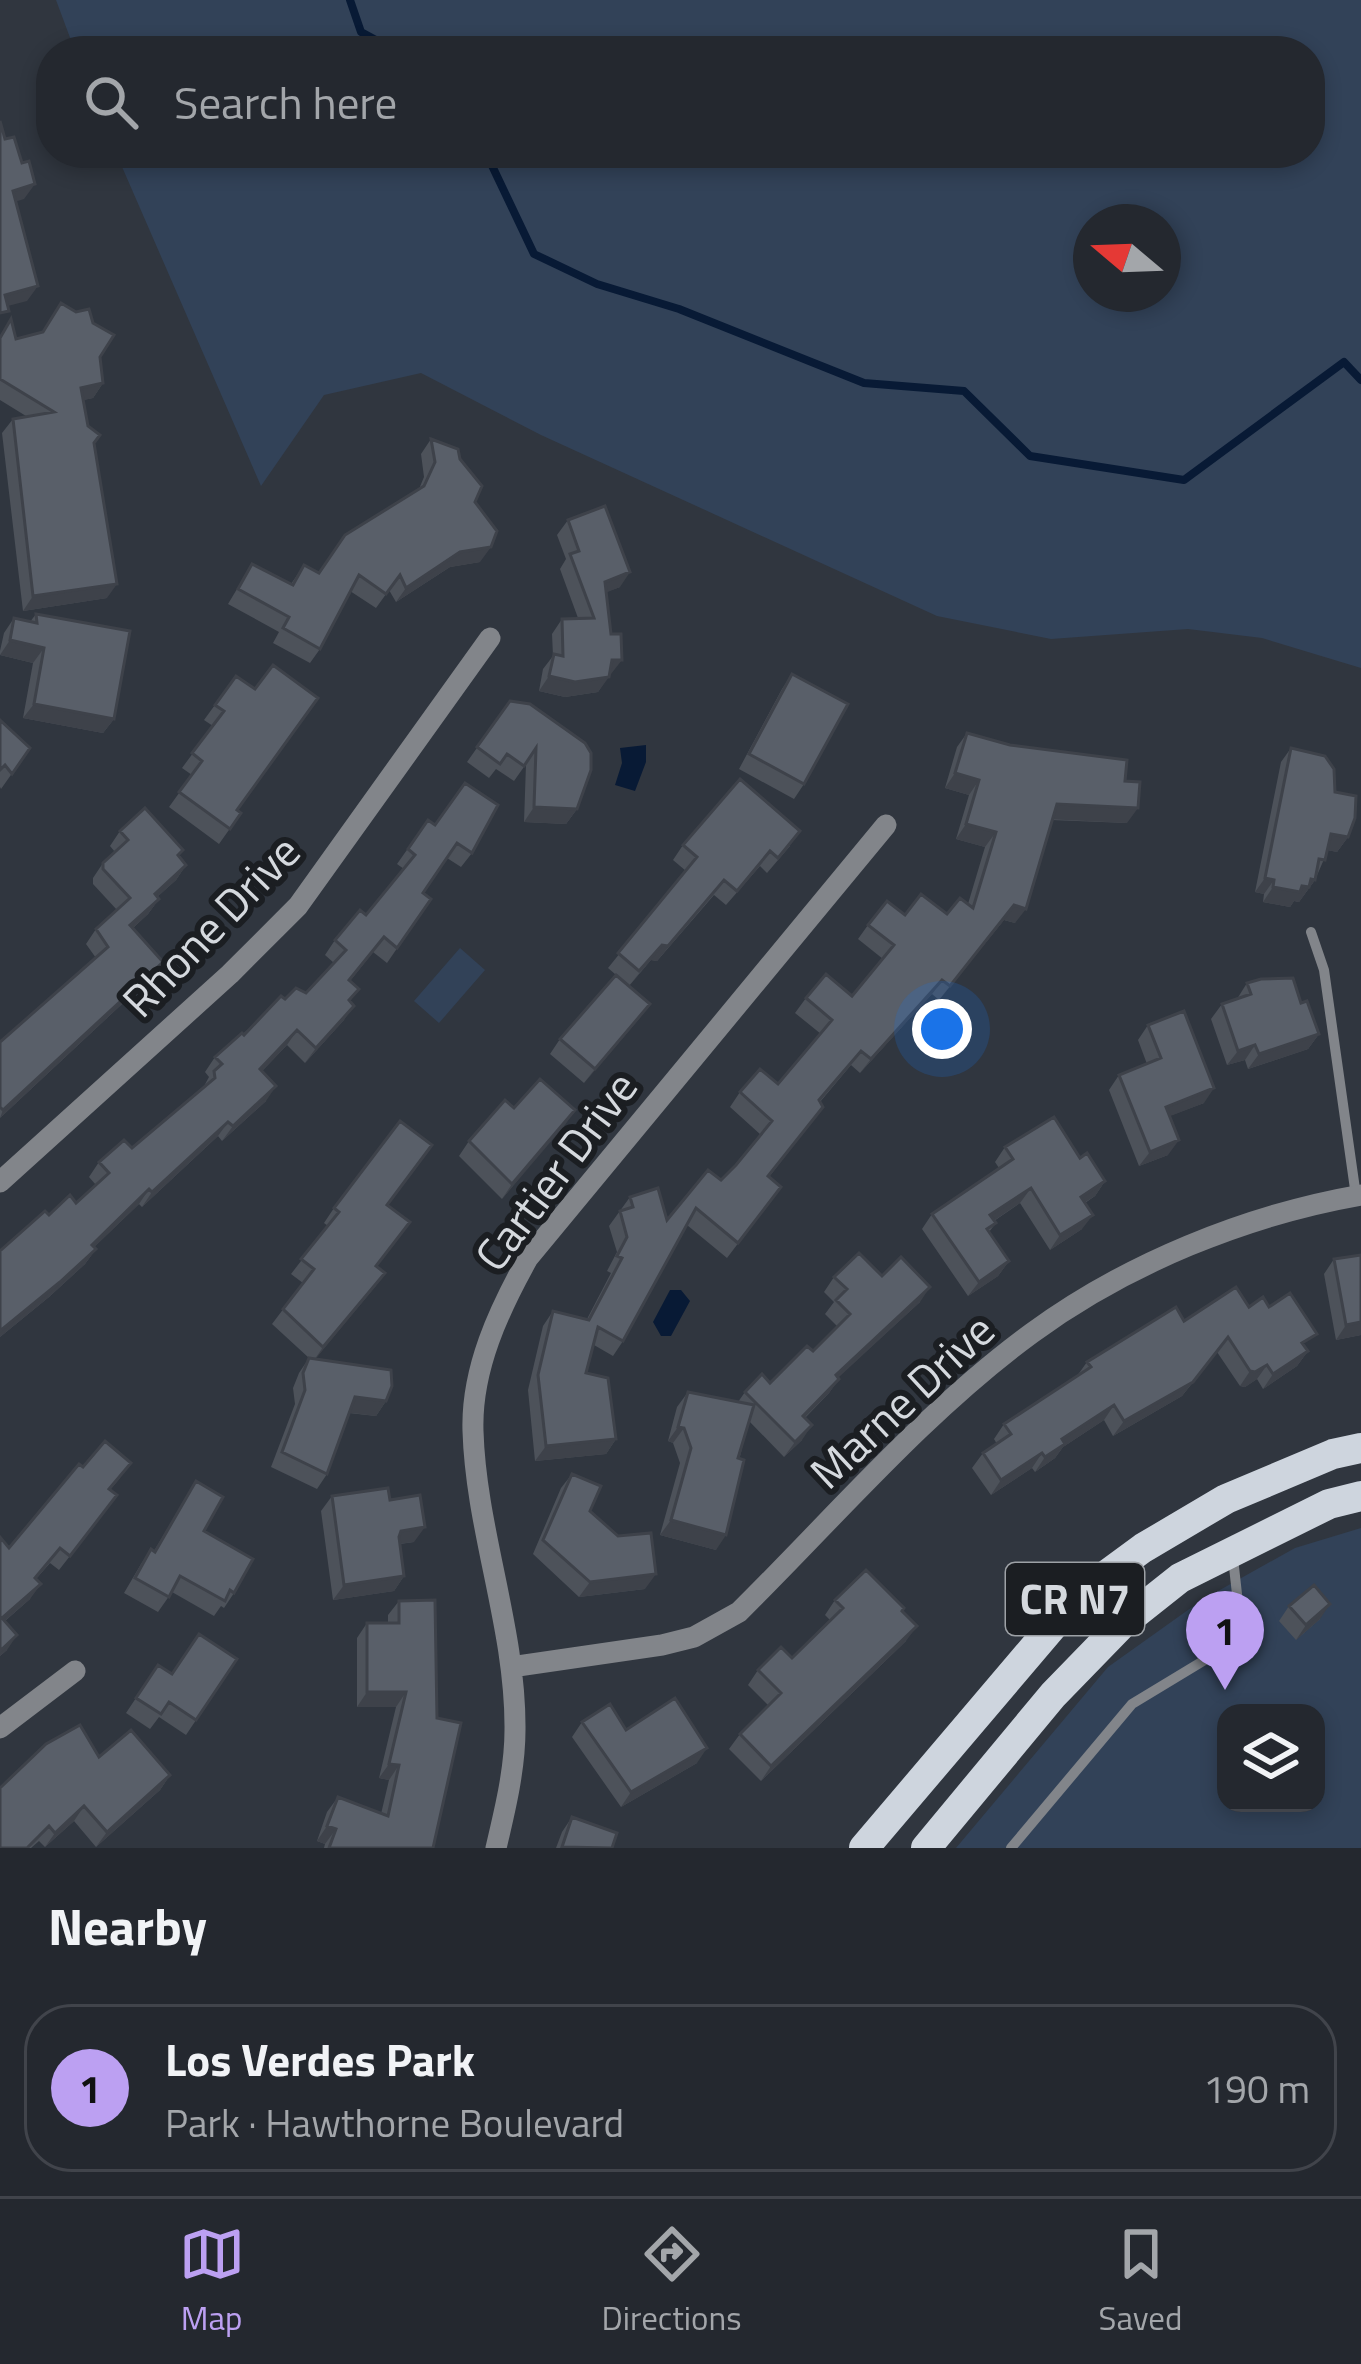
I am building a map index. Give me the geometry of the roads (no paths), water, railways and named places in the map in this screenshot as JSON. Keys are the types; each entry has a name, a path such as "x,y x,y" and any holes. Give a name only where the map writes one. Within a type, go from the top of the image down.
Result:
{"main road":[{"name":"CR N7","path":"864,1848 1079,1595 1143,1548 1226,1498 1333,1454 1361,1448"},
{"path":"1233,1551 1228,1534 1237,1515 1353,1467 1361,1459"},
{"name":"CR N7","path":"926,1848 1053,1694 1122,1624 1180,1578 1329,1504 1361,1496"}],"street":[{"name":"Rhone Drive","path":"0,1182 230,974 298,906 490,638"},
{"name":"Cartier Drive","path":"496,1848 516,1734 512,1667 472,1429 483,1356 528,1258 886,825"},
{"name":"Marne Drive","path":"512,1667 662,1645 694,1637 739,1612 958,1393 1033,1333 1102,1287 1195,1245 1283,1213 1359,1195"},
{"path":"0,1728 75,1670"}],"lane":[{"path":"1311,932 1324,970 1359,1195"},
{"path":"1011,1848 1132,1704 1213,1655 1238,1604 1233,1551"}],"waterway":[{"path":"350,0 361,32 368,36"},
{"path":"493,168 534,254 597,284 679,309 864,383 964,391 1030,456 1184,480 1344,362 1361,380"}],"place":[{"name":"Los Verdes Park","path":"1225,1690"}]}
